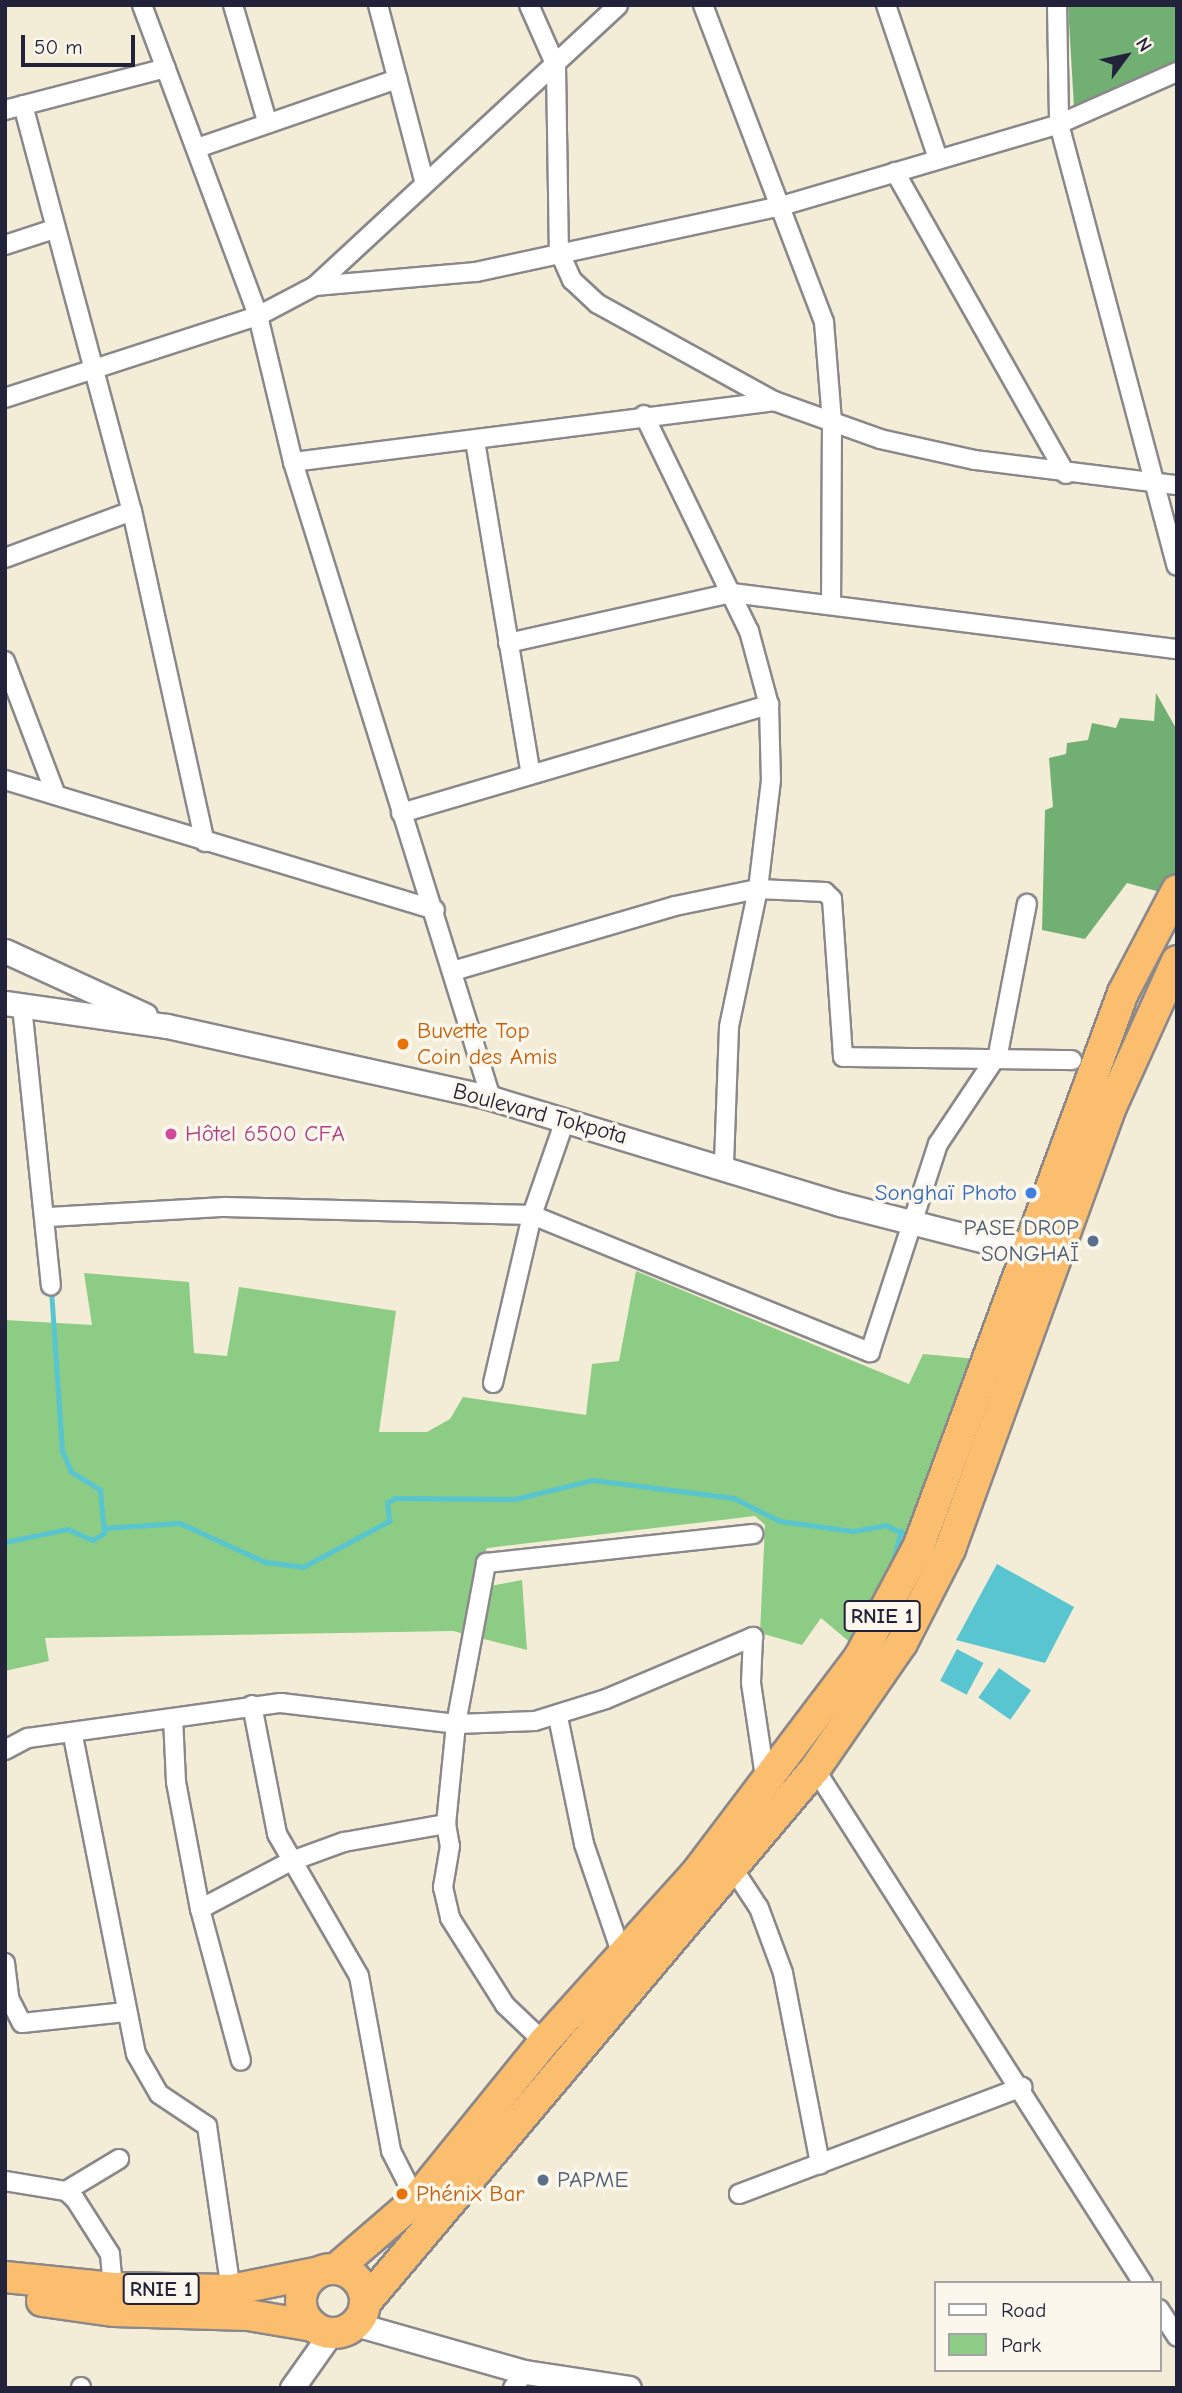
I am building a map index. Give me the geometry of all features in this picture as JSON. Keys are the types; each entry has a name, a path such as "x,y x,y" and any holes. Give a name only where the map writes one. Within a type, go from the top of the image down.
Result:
{"highway":[{"name":"RNIE 1","path":"341,2321 300,2299 326,2271 416,2200 544,2042 622,1955 766,1783 859,1658 919,1545 1025,1251 1123,993 1177,890"},
{"name":"RNIE 1","path":"341,2321 734,1870 871,1694 950,1549 1111,1107 1177,961"},
{"name":"RNIE 1","path":"5,2277 113,2288 231,2290 326,2271"},
{"path":"326,2271 360,2284 341,2321"},
{"name":"RNIE 1","path":"5,2297 114,2311 341,2321"}],"street":[{"path":"142,5 258,316 293,462 401,813 435,910 491,1098"},
{"path":"233,5 267,121"},
{"path":"378,5 425,180"},
{"path":"529,5 556,66 559,251 572,280 598,304 774,401 920,450 1066,474 1156,486 1177,485"},
{"path":"5,398 258,316 315,286 425,180 556,66 618,5"},
{"path":"703,5 824,322 832,422 831,605"},
{"path":"886,5 938,159"},
{"path":"1057,5 1059,124 1177,566"},
{"path":"5,110 166,68"},
{"path":"315,286 476,272 559,251 780,206 1059,124 1177,72"},
{"path":"197,148 267,121 397,79"},
{"path":"23,105 54,229 132,511 205,842"},
{"path":"895,172 1066,474"},
{"path":"5,245 54,229"},
{"path":"293,462 475,441 644,415 774,401"},
{"path":"644,415 732,593 769,705 771,780 758,889 729,1027 724,1166"},
{"path":"475,441 531,774"},
{"path":"5,558 132,511"},
{"path":"508,643 732,593 1177,649"},
{"path":"5,661 56,795"},
{"path":"401,813 769,705"},
{"path":"5,780 435,910"},
{"path":"453,971 675,906 758,889 825,892 832,899 843,1057 998,1054 1072,1060"},
{"path":"48,1216 225,1207 532,1215 864,1354 875,1347 938,1144 998,1054 1027,905"},
{"path":"5,951 167,1026"},
{"path":"14,1005 48,1216 51,1285"},
{"name":"Boulevard Tokpota","path":"14,1005 167,1026 491,1098 915,1225 1025,1251"},
{"path":"494,1383 532,1215 565,1120"},
{"path":"544,2042 505,2005 450,1917 443,1887 450,1846 446,1824 456,1724 486,1563 753,1534"},
{"path":"5,1750 28,1738 73,1736 252,1705 328,1705 456,1724 558,1717 752,1637 751,1683 766,1783"},
{"path":"252,1705 262,1773 289,1862 359,1976 391,2151 416,2200"},
{"path":"558,1717 584,1844 622,1955"},
{"path":"173,1718 176,1782 200,1909 241,2061"},
{"path":"73,1736 125,2012 145,2076 159,2094 208,2126 231,2290"},
{"path":"815,1769 1022,2087 1142,2281"},
{"path":"200,1909 289,1862 369,1835 446,1824"},
{"path":"734,1870 759,1908 783,1973 820,2164"},
{"path":"5,1963 9,1998 22,2023 125,2012"},
{"path":"738,2194 1022,2087"},
{"path":"5,2181 66,2190 119,2160"},
{"path":"66,2190 110,2254 113,2288"},
{"path":"1161,2312 1177,2337"},
{"path":"292,2388 341,2321 519,2380 629,2388"}],"green space":[{"path":"1068,5 1177,5 1177,61 1074,107"},
{"path":"1156,693 1177,730 1177,882 1171,895 1127,883 1085,939 1042,930 1045,810 1053,807 1049,758 1066,754 1067,743 1088,740 1092,723 1116,728 1120,718 1154,721"},
{"path":"636,1271 909,1384 923,1354 988,1360 931,1530 852,1644 821,1618 802,1645 760,1633 765,1525 755,1516 487,1548 470,1590 522,1580 527,1650 453,1631 45,1638 49,1661 5,1671 5,1320 92,1325 84,1273 189,1282 194,1353 227,1356 239,1287 396,1311 379,1432 427,1432 450,1419 463,1397 586,1415 592,1364 619,1361"}],"water":[{"path":"997,1564 1074,1607 1045,1663 956,1640"},
{"path":"957,1649 983,1663 967,1695 940,1681"},
{"path":"999,1668 1031,1690 1010,1720 978,1697"}],"waterway":[{"path":"5,1542 68,1529 93,1540 104,1533 100,1490 71,1472 62,1451 51,1290"},
{"path":"104,1528 180,1523 265,1562 303,1567 389,1521 387,1503 395,1498 515,1499 593,1480 734,1498 780,1521 853,1531 886,1525 911,1537"},
{"path":"892,1566 901,1531"}],"place":[{"name":"Buvette Top Coin des Amis","path":"403,1044"},
{"name":"Hôtel 6500 CFA","path":"171,1134"},
{"name":"Songhaï Photo","path":"1031,1193"},
{"name":"PASE DROP SONGHAÏ","path":"1093,1241"},
{"name":"PAPME","path":"543,2180"},
{"name":"Phénix Bar","path":"402,2194"}]}
